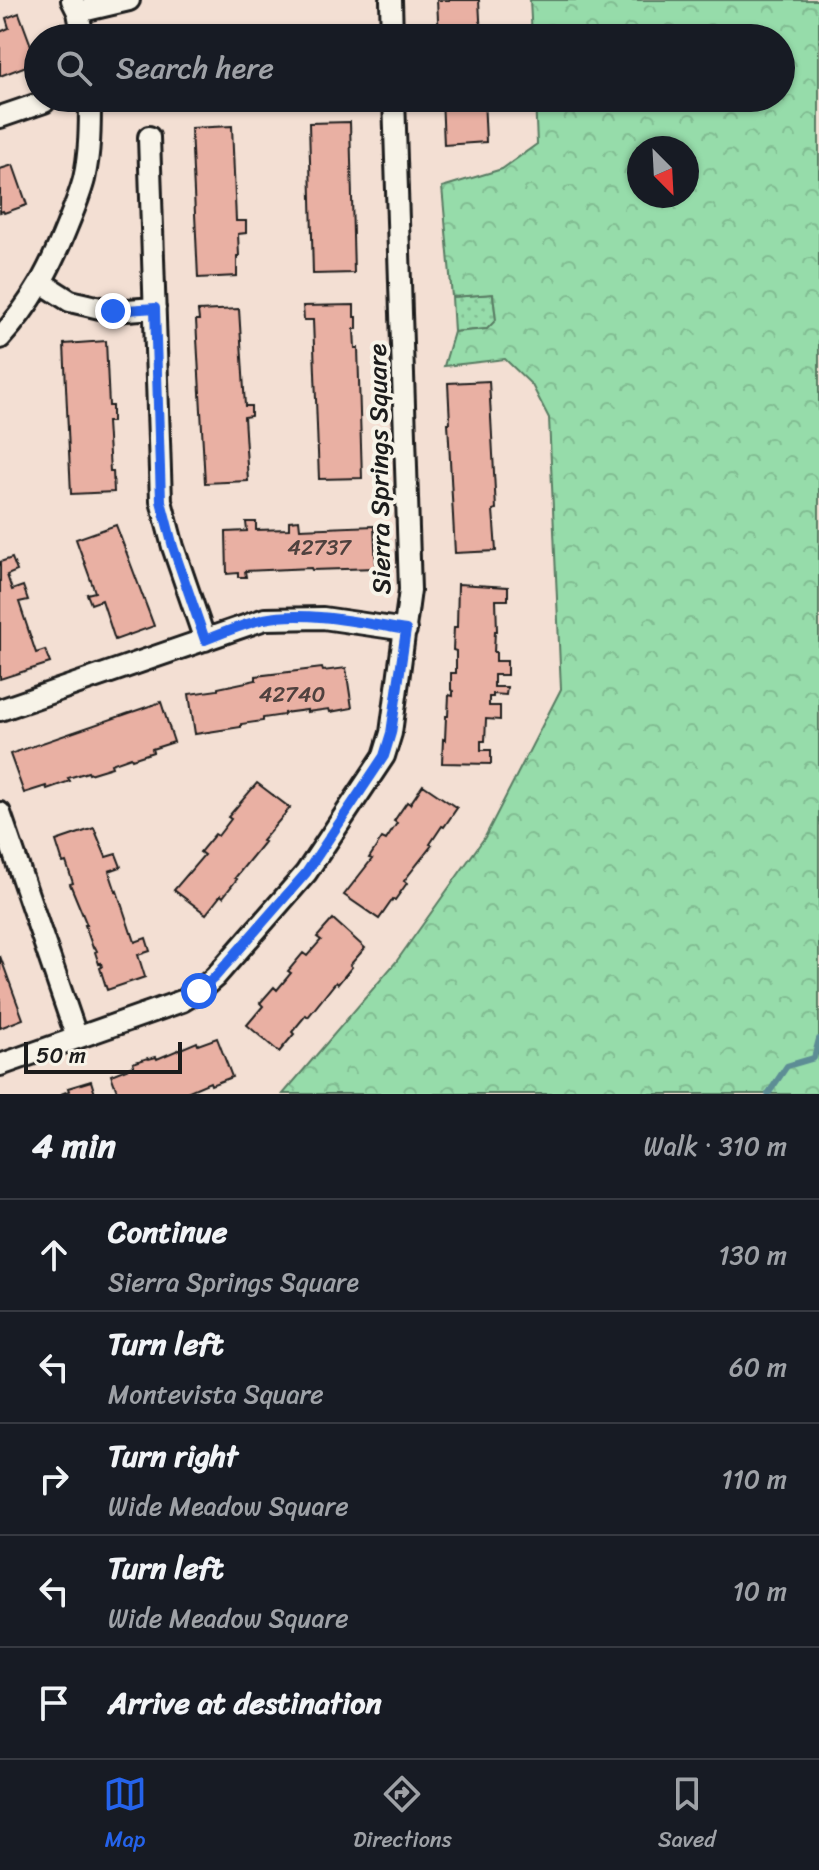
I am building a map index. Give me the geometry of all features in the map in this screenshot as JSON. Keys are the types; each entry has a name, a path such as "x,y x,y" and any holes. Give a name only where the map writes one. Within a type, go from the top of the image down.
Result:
{"street":[{"path":"75,6 129,0"},
{"path":"391,0 392,24"},
{"path":"0,117 24,109"},
{"path":"0,338 42,283 61,242 84,179 90,112"},
{"name":"Sierra Springs Square","path":"0,1065 182,1001 199,991 215,977 300,880 384,756 391,733 410,590 394,112"},
{"path":"149,137 161,501 173,547 205,640"},
{"path":"42,283 70,301 113,311 155,308"},
{"path":"0,710 265,619 323,618 406,630"},
{"path":"0,813 77,1038"}],"green space":[{"path":"530,0 819,0 819,1094 283,1094 396,962 485,837 561,689 549,418 532,385 505,359 444,366 454,332 487,329 496,320 493,294 452,297 442,187 502,169 537,144 536,112 795,112 795,24 531,24"},
{"path":"493,294 496,320 488,329 454,332 452,297"}],"building":[{"path":"437,0 479,0 480,24 438,24"},
{"path":"19,13 24,27 24,67 0,76 0,32 9,28 6,18"},
{"path":"443,112 485,112 486,142 444,145"},
{"path":"350,122 354,273 313,274 309,123"},
{"path":"232,126 236,221 246,221 246,233 238,234 237,276 198,278 191,128"},
{"path":"13,165 27,205 4,213 0,212 0,169"},
{"path":"354,305 354,317 357,317 357,329 354,329 355,348 358,348 362,478 319,479 313,320 304,320 303,306"},
{"path":"239,309 245,406 251,406 251,416 244,417 248,481 205,483 196,320 199,320 198,311"},
{"path":"106,341 109,406 112,406 112,422 107,422 114,492 71,494 64,344"},
{"path":"489,381 496,551 455,553 448,383"},
{"path":"299,520 300,529 374,526 376,568 245,571 246,577 238,577 238,573 227,574 226,532 247,531 246,522 256,522 256,530 289,529 289,521"},
{"path":"116,525 154,626 115,640 102,600 91,604 87,594 95,592 76,539"},
{"path":"12,558 17,571 7,575 12,590 23,586 28,600 19,602 36,653 45,650 50,663 0,679 0,562"},
{"path":"458,584 508,587 508,600 496,600 494,652 496,661 507,661 507,675 494,675 494,687 507,687 506,695 493,694 489,697 489,706 500,706 500,720 486,719 485,741 481,741 481,750 491,750 491,764 442,763 449,695 453,696 451,673 456,673 456,651 453,650"},
{"path":"322,668 323,671 346,668 352,708 284,713 263,718 263,721 241,724 241,727 195,734 189,694 256,680 256,676"},
{"path":"161,702 174,742 152,749 153,752 111,764 112,767 68,778 70,781 47,789 46,786 24,793 10,754"},
{"path":"257,783 290,808 262,841 223,897 221,895 206,914 174,890 204,855 200,852 215,834 218,836 231,819 228,817"},
{"path":"423,785 457,808 379,919 344,895 372,859 369,858 382,838 386,840 407,802 410,804"},
{"path":"94,828 106,857 116,854 121,867 109,871 135,942 146,938 150,951 138,955 145,977 107,990 97,951 93,948 70,884 73,883 66,862 63,863 56,841"},
{"path":"333,919 365,948 338,984 336,982 308,1017 306,1015 279,1052 247,1025 263,1006 260,1003 274,987 277,990 303,953 307,956 321,940 317,937"},
{"path":"0,956 23,1019 0,1028"},
{"path":"217,1038 232,1077 182,1094 118,1094 111,1075 134,1066 133,1063 148,1058 157,1059 197,1042 198,1045"},
{"path":"91,1081 95,1094 61,1094 69,1091 68,1088"}],"waterway":[{"path":"768,1094 787,1066 814,1058 819,1039"}],"route":[{"path":"113,311 155,308 161,501 173,547 205,640 265,619 289,617 323,618 406,630 391,733 384,756 306,873 215,977 199,991"}]}
